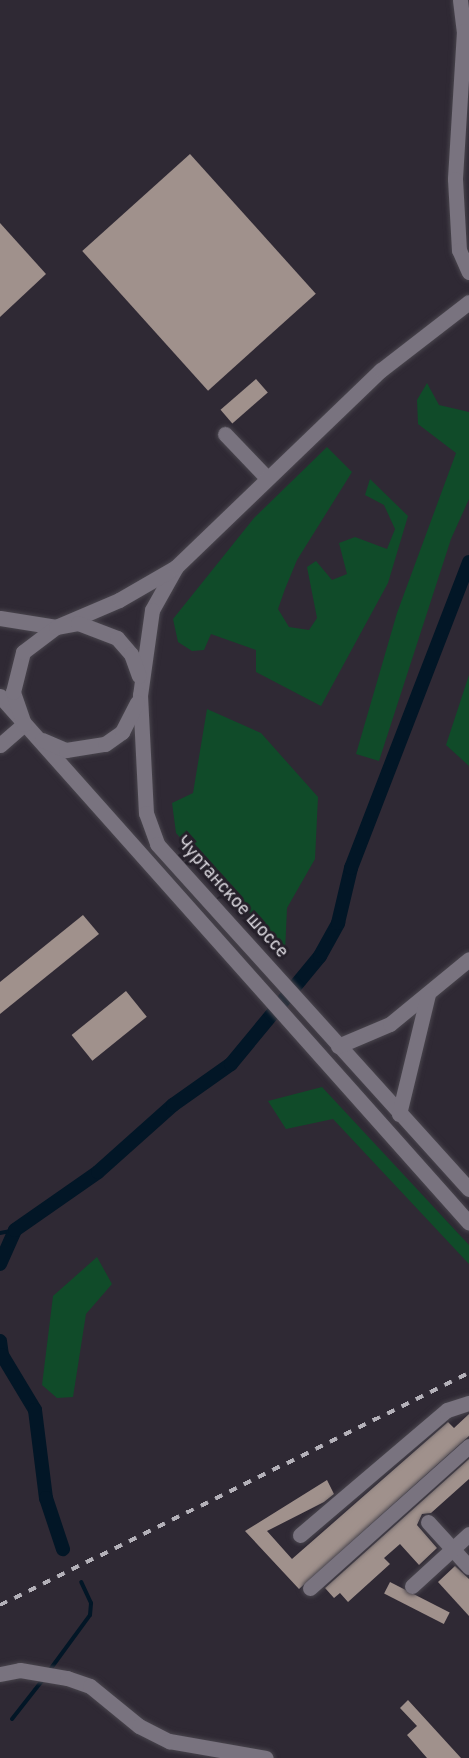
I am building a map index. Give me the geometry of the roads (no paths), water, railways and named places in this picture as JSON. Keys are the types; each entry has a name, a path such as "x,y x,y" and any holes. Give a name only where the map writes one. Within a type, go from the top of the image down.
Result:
{"street":[{"path":"460,0 464,31 455,179 459,250 469,272"},
{"path":"0,618 56,627 78,623 117,638 131,654 140,695 122,732 86,750 56,746 27,727 13,692 15,671 38,637 56,627 119,600 176,567 381,370 469,302"},
{"path":"225,434 267,478"},
{"name":"Чуртанское шоссе","path":"176,567 152,610 140,695 146,813 157,844 469,1189"},
{"path":"0,696 254,987 469,1223"},
{"path":"0,745 27,727"},
{"path":"338,1046 390,1024 469,959"},
{"path":"399,1114 428,994"},
{"path":"300,1534 447,1410 469,1403"},
{"path":"310,1588 469,1446"},
{"path":"428,1522 469,1567"},
{"path":"412,1586 469,1534"},
{"path":"0,1674 32,1671 66,1678 90,1686 139,1726 169,1741 266,1758"}],"waterway":[{"path":"0,1264 15,1230 98,1172 173,1105 231,1064 320,956 338,923 351,868 469,562"},
{"path":"0,1233 15,1230"},
{"path":"0,1341 2,1355 35,1410 46,1498 63,1549"},
{"path":"49,1671 90,1615 91,1603 81,1582"},
{"path":"12,1719 45,1677"}],"railway":[{"path":"0,1605 469,1373"}]}
